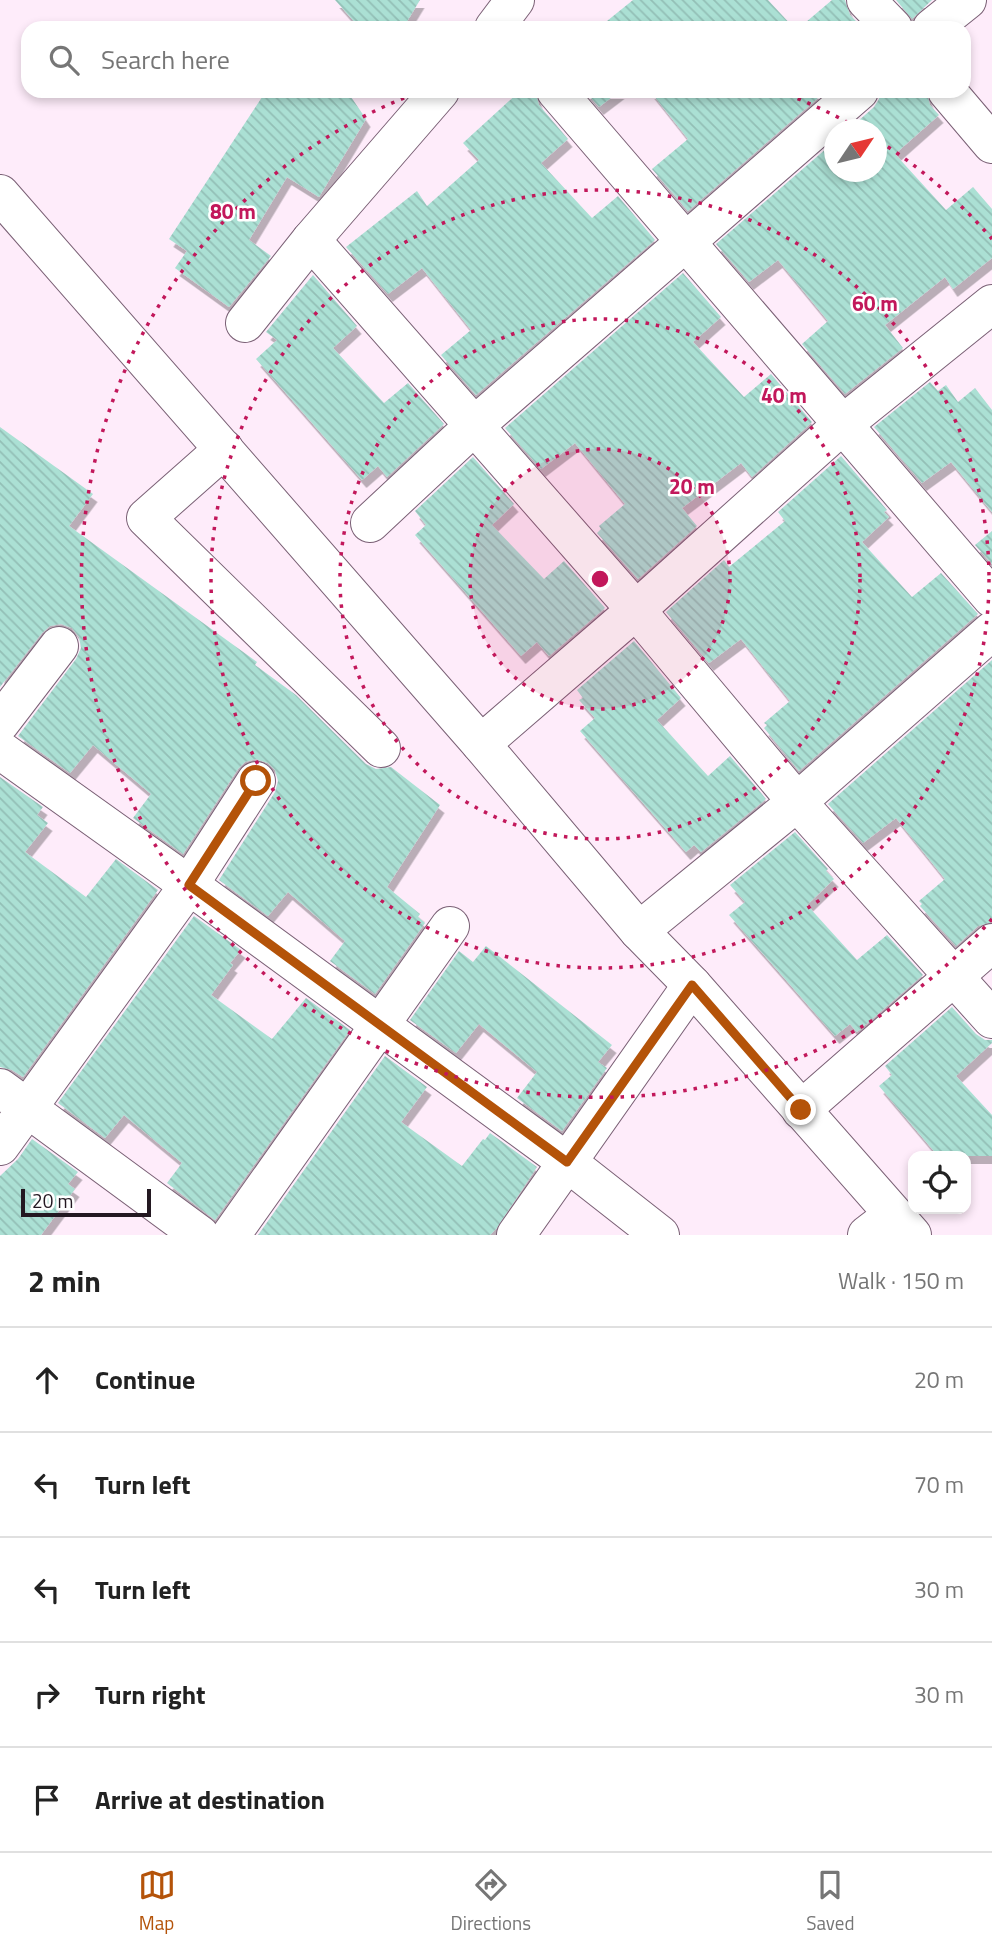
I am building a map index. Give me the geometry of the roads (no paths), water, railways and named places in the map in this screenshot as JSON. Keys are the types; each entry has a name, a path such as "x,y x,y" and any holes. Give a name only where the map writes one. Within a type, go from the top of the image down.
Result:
{"street":[{"path":"866,0 886,21"},
{"path":"941,21 967,0"},
{"path":"245,323 434,98"},
{"path":"562,98 688,241 992,598"},
{"path":"370,523 474,426 851,98"},
{"path":"953,98 992,144"},
{"path":"0,194 481,744 639,931 692,985 801,1110 891,1228"},
{"path":"312,240 636,610 797,802 992,1020"},
{"path":"481,744 636,610 842,425 992,304"},
{"path":"224,449 146,518 380,748"},
{"path":"639,931 797,802 992,631"},
{"path":"0,723 59,646"},
{"path":"0,750 567,1162 660,1235"},
{"path":"0,1146 14,1098 189,885 256,781"},
{"path":"231,1235 450,926"},
{"path":"801,1110 992,943"},
{"path":"516,1235 692,985"},
{"path":"14,1098 200,1235"}]}
